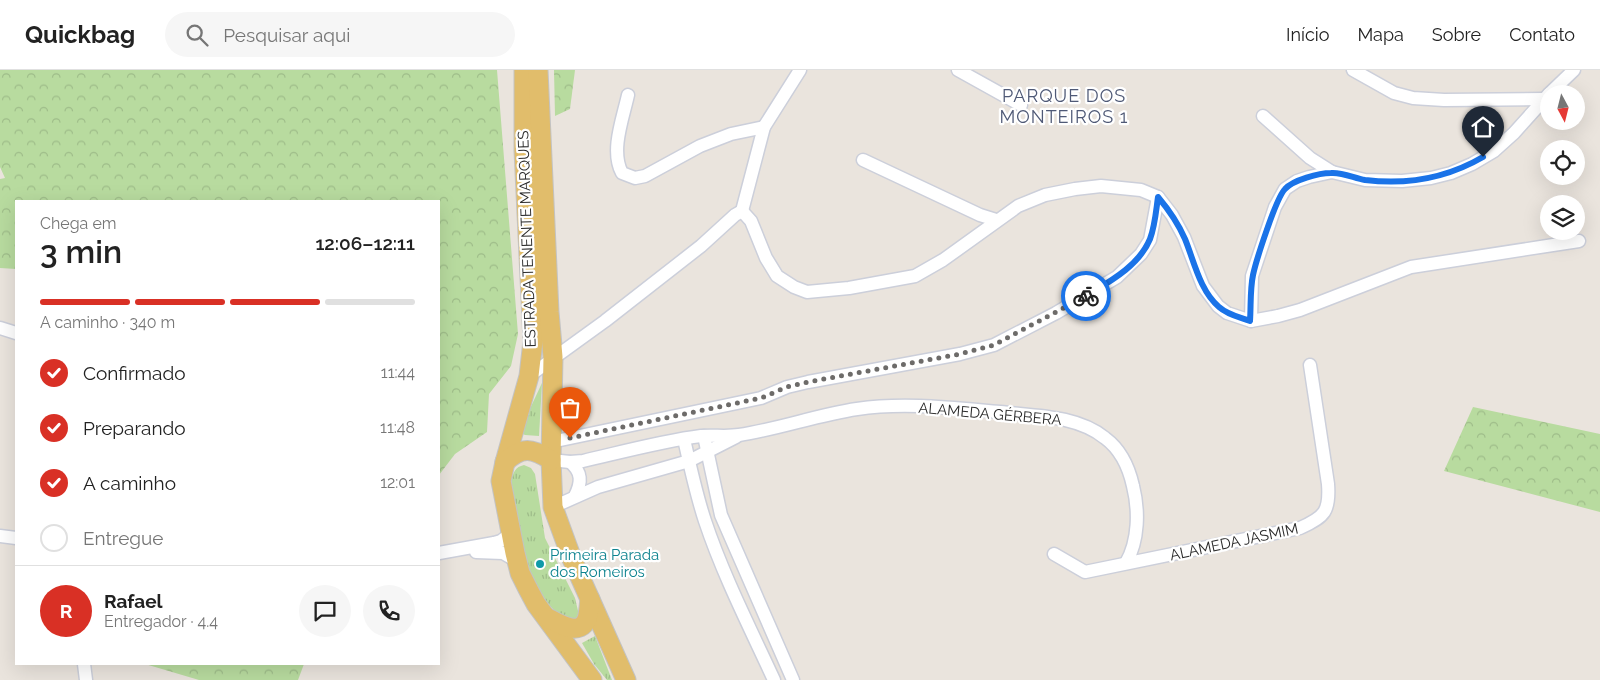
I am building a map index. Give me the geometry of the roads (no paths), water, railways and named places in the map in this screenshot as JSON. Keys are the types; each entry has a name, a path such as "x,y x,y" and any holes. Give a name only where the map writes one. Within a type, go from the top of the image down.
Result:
{"main road":[{"name":"ESTRADA TENENTE MARQUES","path":"524,70 524,150 532,340 529,376 501,481 517,561 528,589 536,604 592,680"},
{"name":"ESTRADA TENENTE MARQUES","path":"538,70 549,312 554,357 551,451 553,507 572,559 626,680"},
{"path":"505,462 514,453 523,450 551,451"},
{"path":"547,617 561,626 571,629 580,627 586,621 590,599"}],"street":[{"path":"529,376 605,322 742,211 764,127 800,70"},
{"path":"958,70 1021,105"},
{"path":"1352,70 1394,94 1414,98 1444,100 1540,96"},
{"path":"1558,85 1574,70"},
{"path":"628,95 616,148 616,158 622,173 635,178 653,172 700,146 731,134 764,127"},
{"path":"1263,116 1310,158 1332,172 1365,180 1402,182 1451,173 1472,164 1494,151 1514,133 1540,104"},
{"path":"864,160 980,215 996,220"},
{"path":"1250,321 1252,276 1275,207 1285,189 1297,181 1332,172"},
{"path":"742,211 751,221 766,258 777,276 794,287 807,292 849,288 915,276 943,260 1018,206 1045,196 1075,189 1101,186 1141,190 1158,197 1176,222 1184,237 1203,286 1218,306 1227,313 1250,321 1300,310 1411,267 1579,241"},
{"path":"551,451 761,398 787,387 960,354 994,345 1056,313 1117,278 1141,254 1150,240 1158,197"},
{"path":"0,328 15,334"},
{"name":"ALAMEDA JASMIM","path":"1054,554 1085,572 1300,528 1323,516 1328,508 1328,484 1310,365"},
{"name":"ALAMEDA GÉRBERA","path":"551,451 570,462 583,461 684,439 704,436 738,435 826,414 890,406 949,407 1060,419 1083,426 1105,438 1120,454 1131,475 1137,512 1132,552 1126,563"},
{"name":"ALAMEDA GÉRBERA","path":"553,507 598,487 689,461 738,435"},
{"path":"704,436 720,515 793,680"},
{"path":"684,439 705,522 729,582 774,680"},
{"path":"570,462 576,467 580,480 580,487 575,496"},
{"path":"445,552 501,541 511,533"},
{"path":"0,536 15,538"},
{"path":"445,552 495,552 509,556 517,561"},
{"path":"84,665 86,680"}],"place":[{"name":"Primeira Parada dos Romeiros","path":"540,564"}],"district":[{"name":"PARQUE DOS MONTEIROS 1","path":"1064,105"}]}
